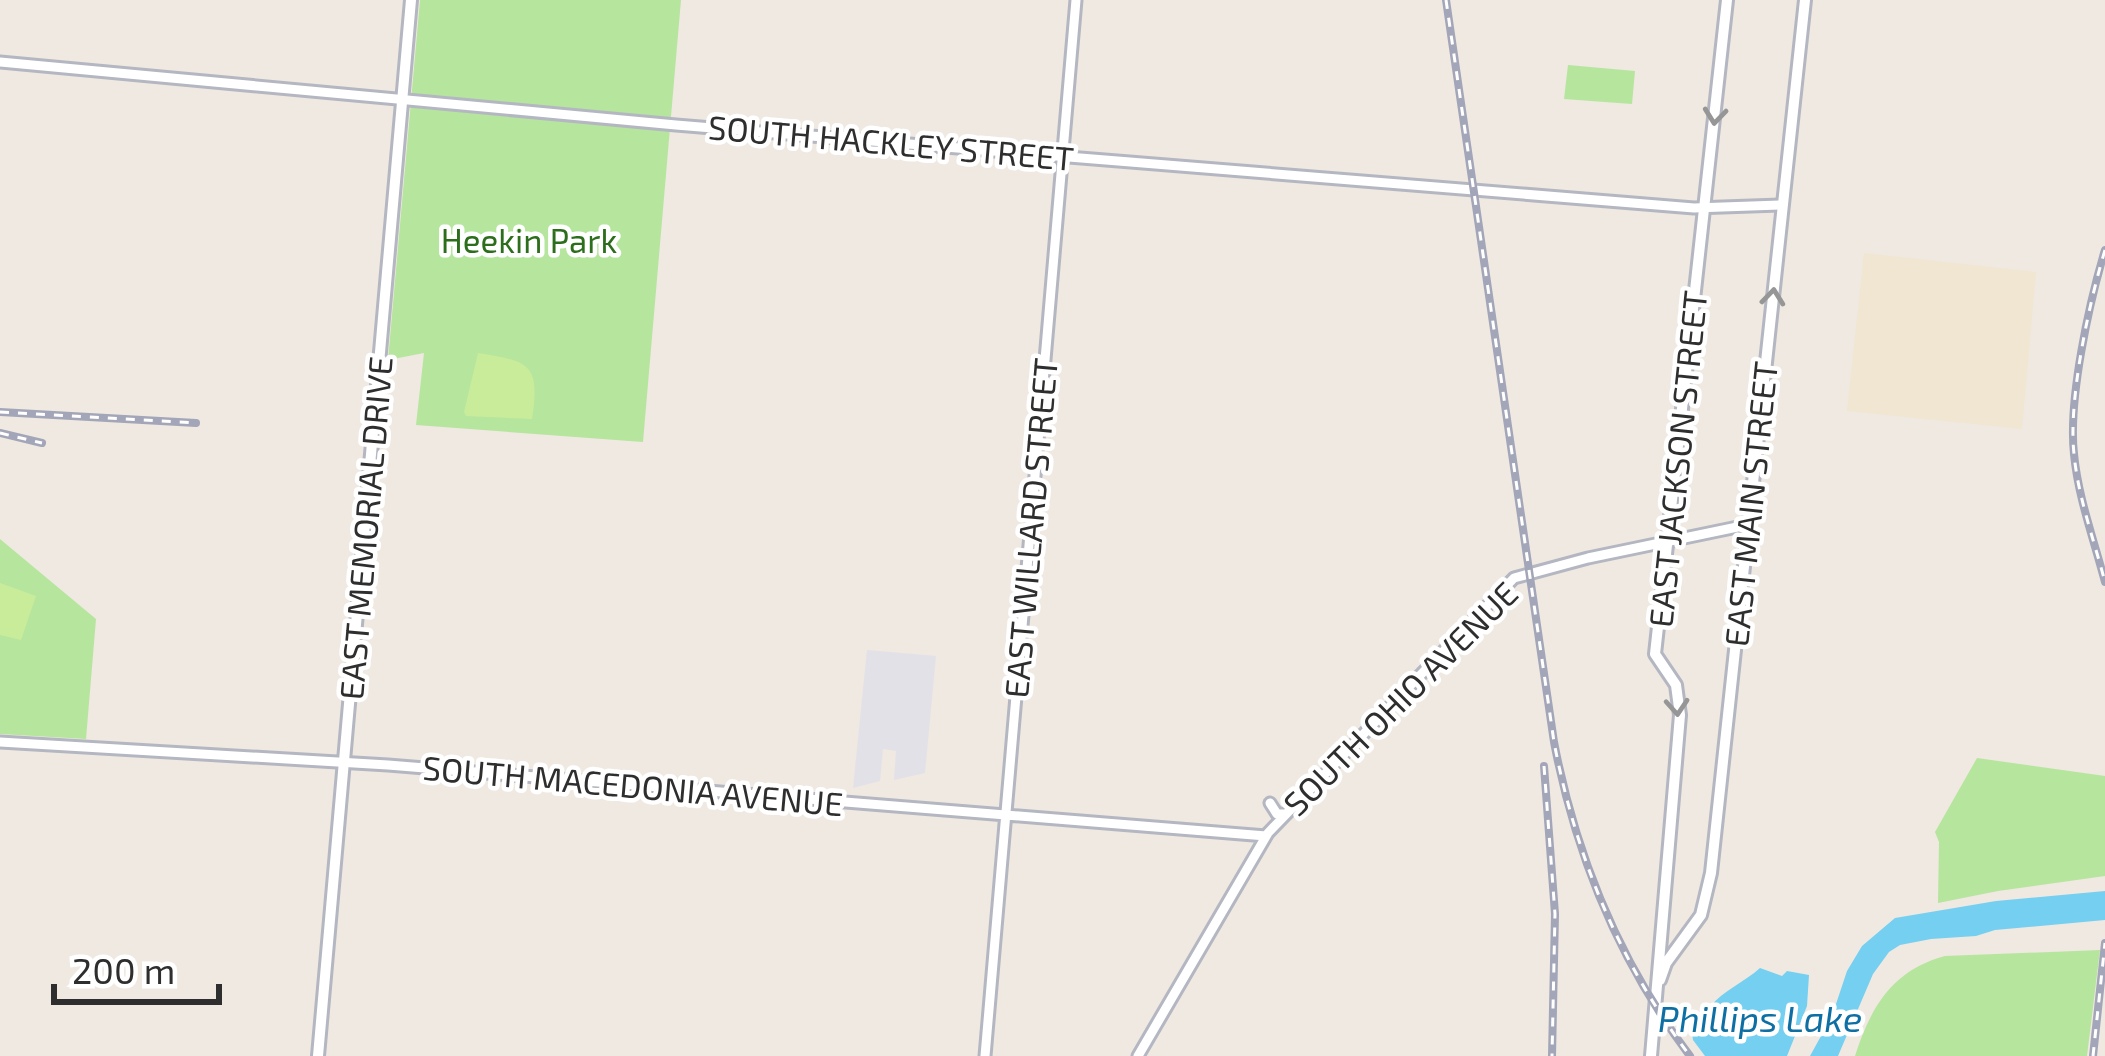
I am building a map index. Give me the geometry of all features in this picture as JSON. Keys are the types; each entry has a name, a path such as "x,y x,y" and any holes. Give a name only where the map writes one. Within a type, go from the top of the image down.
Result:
{"main road":[{"name":"EAST MEMORIAL DRIVE","path":"318,1056 411,0"},
{"name":"EAST JACKSON STREET","path":"1651,1056 1679,715 1676,685 1655,654 1727,0"},
{"name":"EAST MAIN STREET","path":"1655,994 1666,963 1703,910 1711,873 1805,0"},
{"path":"1659,940 1682,942"}],"street":[{"name":"EAST WILLARD STREET","path":"985,1056 1076,0"},
{"name":"SOUTH HACKLEY STREET","path":"0,62 676,125 1705,208 1782,205"},
{"name":"SOUTH OHIO AVENUE","path":"1138,1056 1267,834 1514,578 1748,525"},
{"name":"SOUTH MACEDONIA AVENUE","path":"0,742 346,762 1267,834"},
{"path":"1270,803 1276,814 1286,814"}],"shaded area":[{"path":"1864,253 2036,272 2022,429 1847,411"},
{"path":"867,650 936,656 925,773 894,780 896,751 883,749 880,781 853,788"}],"green space":[{"name":"Heekin Park","path":"420,0 681,0 643,442 416,425 424,353 388,360"},
{"path":"1568,65 1635,71 1632,104 1564,99"},
{"path":"478,353 527,368 534,386 532,419 466,416"},
{"path":"0,539 96,619 86,739 0,734"},
{"path":"0,583 36,596 21,640 0,635"},
{"path":"1977,758 2105,776 2105,876 1938,903 1935,832"},
{"path":"2100,950 2087,1056 1855,1056 1886,992 1927,962 1945,956"}],"water":[{"path":"2105,891 2105,920 1900,945 1873,974 1838,1056 1810,1056 1862,946 1895,918 1996,901"},
{"name":"Phillips Lake","path":"1760,968 1782,976 1787,971 1809,975 1807,1006 1787,1056 1705,1056 1692,1032 1715,1001"}],"railway":[{"path":"1446,0 1563,785 1588,867 1622,946 1690,1056"},
{"path":"2105,250 2081,352 2073,432 2079,486 2105,582"},
{"path":"0,412 196,423"},
{"path":"0,433 42,443"},
{"path":"1544,766 1555,914 1552,1056"},
{"path":"2093,1056 2105,943"}]}
